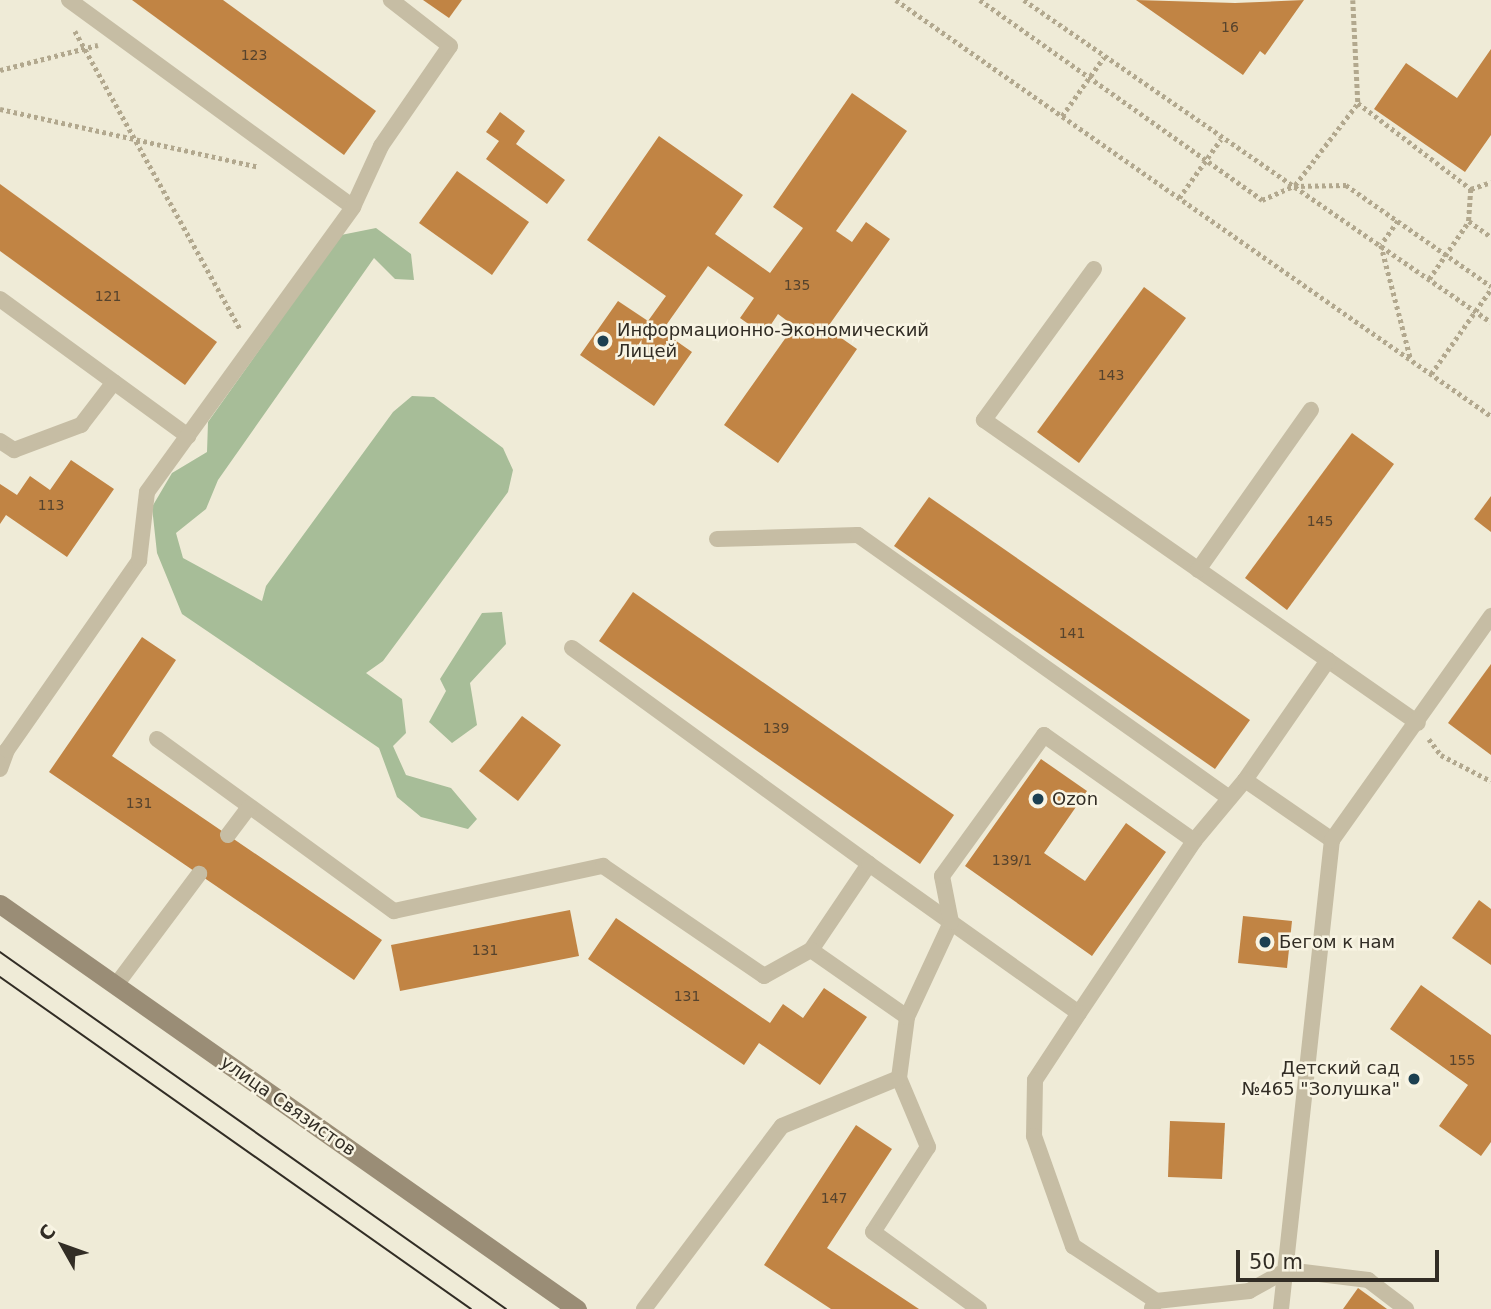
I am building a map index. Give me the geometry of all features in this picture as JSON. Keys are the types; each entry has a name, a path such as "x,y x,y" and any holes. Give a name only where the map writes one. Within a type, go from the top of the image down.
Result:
{"main road":[{"name":"улица Связистов","path":"0,904 577,1309"}],"lane":[{"path":"69,0 353,207"},
{"path":"0,769 7,750 139,561 147,492 353,207 380,146 450,46 391,0"},
{"path":"1094,270 984,420 1418,723"},
{"path":"0,299 188,436"},
{"path":"0,440 14,450 81,425 114,382"},
{"path":"1198,570 1311,410"},
{"path":"717,539 858,535 1227,796"},
{"path":"1281,1309 1287,1270 1284,1250 1305,1103 1332,840 1418,723 1491,616"},
{"path":"572,648 1079,1013"},
{"path":"1328,660 1245,780 1227,796 1194,841 1035,1080 1034,1136 1073,1246 1154,1305 1248,1291 1287,1270 1368,1280 1406,1309"},
{"path":"979,1309 873,1232 928,1147 899,1077 907,1017 951,922 942,876 1044,735 1194,841"},
{"path":"157,739 394,911 603,866 764,976 811,950 869,864"},
{"path":"1245,780 1332,840"},
{"path":"228,835 249,807"},
{"path":"116,985 199,874"},
{"path":"811,950 907,1017"},
{"path":"644,1309 782,1126 899,1077"}],"path":[{"path":"896,0 1491,416"},
{"path":"980,0 1262,200 1294,186 1346,185 1491,288 1431,374"},
{"path":"1024,0 1221,139 1491,322"},
{"path":"1294,186 1358,103 1353,0"},
{"path":"72,24 251,349"},
{"path":"0,69 123,39"},
{"path":"1062,116 1104,57"},
{"path":"1358,103 1471,190"},
{"path":"0,109 262,167 275,150"},
{"path":"1180,198 1221,139"},
{"path":"1471,190 1491,182"},
{"path":"1429,279 1469,221 1471,190"},
{"path":"1398,221 1381,245 1411,360"},
{"path":"1469,221 1491,237"},
{"path":"1418,723 1441,755 1491,781"}],"green space":[{"path":"376,228 411,254 414,280 395,279 374,258 218,480 206,509 176,533 183,558 262,601 266,586 393,412 412,396 434,397 503,448 513,470 508,492 383,661 366,673 402,699 406,733 393,746 406,775 451,788 477,819 468,829 421,817 397,797 379,748 182,614 157,553 152,507 172,473 207,452 208,422 341,235"},
{"path":"502,612 506,644 470,683 477,725 452,743 429,722 446,691 440,679 482,613"}],"building":[{"path":"132,0 223,0 376,111 344,155"},
{"path":"423,0 462,0 449,18"},
{"path":"1136,0 1235,3 1304,0 1265,55 1260,51 1243,75"},
{"path":"1491,49 1491,135 1465,172 1374,109 1406,63 1457,98"},
{"path":"852,93 907,131 836,231 852,242 866,222 890,239 827,328 857,349 778,463 724,425 794,326 778,314 764,335 740,318 754,298 708,266 662,331 692,352 654,406 580,355 618,301 648,321 666,296 587,240 659,136 743,195 715,234 770,273 803,228 773,207"},
{"path":"500,112 525,131 516,144 565,180 547,204 486,159 499,141 486,132"},
{"path":"457,171 529,222 492,275 419,223"},
{"path":"0,184 217,342 185,385 0,251"},
{"path":"1144,287 1186,318 1079,463 1037,432"},
{"path":"1352,433 1394,464 1287,610 1245,578"},
{"path":"71,460 114,489 67,557 6,515 0,524 0,484 17,495 30,476 50,490"},
{"path":"1491,496 1491,532 1474,519"},
{"path":"929,497 1250,720 1215,769 894,546"},
{"path":"633,592 954,815 920,864 599,641"},
{"path":"142,637 176,660 112,756 382,940 354,980 49,772"},
{"path":"1491,664 1491,755 1448,723"},
{"path":"522,716 561,745 518,801 479,771"},
{"path":"1041,759 1087,791 1044,853 1085,881 1126,823 1166,852 1092,956 965,866"},
{"path":"1479,900 1491,909 1491,965 1452,938"},
{"path":"570,910 579,956 400,991 391,945"},
{"name":"Бегом к нам","path":"1243,916 1292,921 1287,968 1238,963"},
{"path":"616,918 770,1023 783,1004 803,1018 824,988 867,1017 820,1085 759,1043 744,1065 588,959"},
{"path":"1421,985 1491,1035 1491,1142 1481,1156 1439,1126 1468,1085 1390,1029"},
{"path":"1170,1121 1225,1123 1222,1179 1168,1177"},
{"path":"856,1125 892,1149 827,1248 919,1309 831,1309 764,1265"},
{"path":"1358,1288 1387,1309 1343,1309"}],"tram line":[{"path":"0,952 506,1309"},
{"path":"0,977 471,1309"}],"place":[{"name":"Информационно-Экономический Лицей","path":"603,341"},
{"name":"Ozon","path":"1038,799"},
{"name":"Бегом к нам","path":"1265,942"},
{"name":"Детский сад №465 \"Золушка\"","path":"1414,1079"}]}
